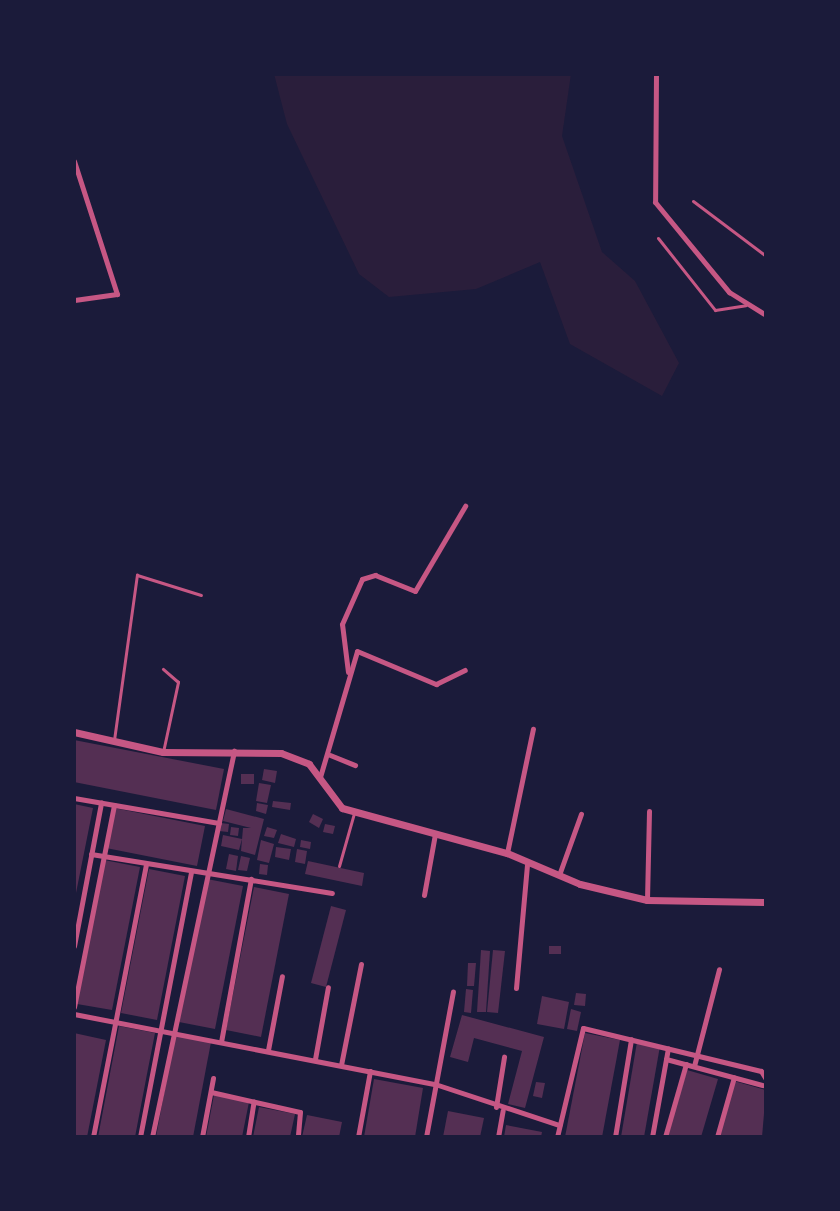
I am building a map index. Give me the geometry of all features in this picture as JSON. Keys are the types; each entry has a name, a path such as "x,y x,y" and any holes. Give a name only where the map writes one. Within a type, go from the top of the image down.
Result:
{"street":[{"path":"656,74 655,202 746,305 766,315"},
{"path":"74,161 117,294 74,300"},
{"path":"348,672 342,624 362,579 375,575 415,591 465,506"},
{"path":"320,777 330,755 348,672 361,649 436,684 465,670"},
{"path":"507,853 533,729"},
{"path":"74,732 163,752 234,750 290,756 320,777 331,799 354,813 507,853 558,876 647,900 766,902"},
{"path":"152,1137 234,750"},
{"path":"330,755 355,765"},
{"path":"74,798 219,823"},
{"path":"74,946 101,803"},
{"path":"74,1007 114,805"},
{"path":"647,900 649,811"},
{"path":"558,876 581,814"},
{"path":"424,895 435,834"},
{"path":"91,854 332,893"},
{"path":"516,988 527,864"},
{"path":"93,1137 146,865"},
{"path":"140,1137 191,872"},
{"path":"221,1042 251,879"},
{"path":"341,1065 361,964"},
{"path":"665,1137 696,1054 719,969"},
{"path":"268,1050 282,976"},
{"path":"315,1059 328,987"},
{"path":"426,1137 453,991"},
{"path":"74,1014 435,1084 503,1110 559,1125"},
{"path":"557,1137 577,1032 587,1028 761,1071 766,1079"},
{"path":"615,1137 631,1039"},
{"path":"652,1137 668,1047"},
{"path":"496,1107 504,1057"},
{"path":"666,1059 766,1086"},
{"path":"358,1137 370,1071"},
{"path":"717,1137 734,1077"},
{"path":"202,1137 213,1078"},
{"path":"211,1092 254,1101 302,1117 298,1137"},
{"path":"248,1137 254,1101"},
{"path":"498,1137 503,1110"}],"lane":[{"path":"693,201 766,256"},
{"path":"658,238 715,310 746,305"},
{"path":"113,743 137,575 201,595"},
{"path":"163,669 178,682 163,752"},
{"path":"339,866 354,813"}],"shaded area":[{"path":"274,74 571,74 562,136 602,252 635,281 679,363 662,396 570,344 540,262 476,289 389,297 359,274 287,124"}],"building":[{"path":"74,740 224,769 216,810 74,782"},
{"path":"264,769 277,771 275,783 262,780"},
{"path":"241,774 254,774 254,784 241,784"},
{"path":"259,783 271,785 267,803 256,801"},
{"path":"273,801 291,803 290,810 272,807"},
{"path":"257,803 268,805 266,814 256,811"},
{"path":"74,804 93,808 75,898 74,897"},
{"path":"114,808 205,826 197,866 106,848"},
{"path":"226,809 264,819 255,855 241,851 243,828 251,828 223,821"},
{"path":"313,814 323,819 319,828 309,822"},
{"path":"221,823 229,824 228,832 219,831"},
{"path":"325,824 335,826 333,834 323,832"},
{"path":"231,827 239,828 238,836 230,835"},
{"path":"267,827 277,830 274,838 264,836"},
{"path":"281,834 296,839 294,847 278,843"},
{"path":"223,835 242,839 239,850 221,846"},
{"path":"261,840 274,844 269,863 257,860"},
{"path":"301,840 311,842 310,849 300,847"},
{"path":"276,847 291,849 289,860 275,857"},
{"path":"297,849 307,851 305,864 295,862"},
{"path":"229,854 238,856 236,871 226,869"},
{"path":"241,856 250,858 247,871 238,870"},
{"path":"104,860 140,867 112,1010 77,1004"},
{"path":"308,861 364,873 362,886 305,874"},
{"path":"260,864 268,865 267,875 259,874"},
{"path":"149,869 185,876 157,1020 121,1013"},
{"path":"207,879 243,886 215,1029 179,1022"},
{"path":"254,887 289,894 261,1037 226,1030"},
{"path":"331,906 346,910 326,987 311,983"},
{"path":"549,946 561,946 561,954 549,954"},
{"path":"481,950 490,951 486,1012 477,1012"},
{"path":"493,950 505,951 498,1013 487,1012"},
{"path":"468,963 476,963 474,986 467,986"},
{"path":"466,989 473,990 471,1013 464,1012"},
{"path":"576,993 586,994 585,1006 574,1005"},
{"path":"542,996 569,1002 564,1029 537,1024"},
{"path":"571,1009 581,1012 577,1031 567,1029"},
{"path":"462,1015 544,1037 525,1108 508,1104 522,1051 474,1038 468,1062 450,1057"},
{"path":"119,1026 155,1033 135,1137 98,1137"},
{"path":"74,1033 106,1040 87,1137 74,1137"},
{"path":"585,1033 620,1040 602,1137 565,1137"},
{"path":"175,1035 211,1042 193,1137 156,1137"},
{"path":"637,1042 660,1046 644,1137 621,1137"},
{"path":"687,1070 718,1079 701,1137 667,1137"},
{"path":"374,1079 423,1088 415,1137 364,1137"},
{"path":"734,1081 766,1090 762,1137 718,1137"},
{"path":"536,1082 545,1083 542,1098 533,1096"},
{"path":"214,1095 249,1102 242,1137 206,1137"},
{"path":"259,1107 295,1114 290,1137 253,1137"},
{"path":"448,1111 484,1118 480,1137 443,1137"},
{"path":"307,1115 342,1122 339,1137 302,1137"},
{"path":"506,1125 542,1132 541,1137 504,1137"}]}
